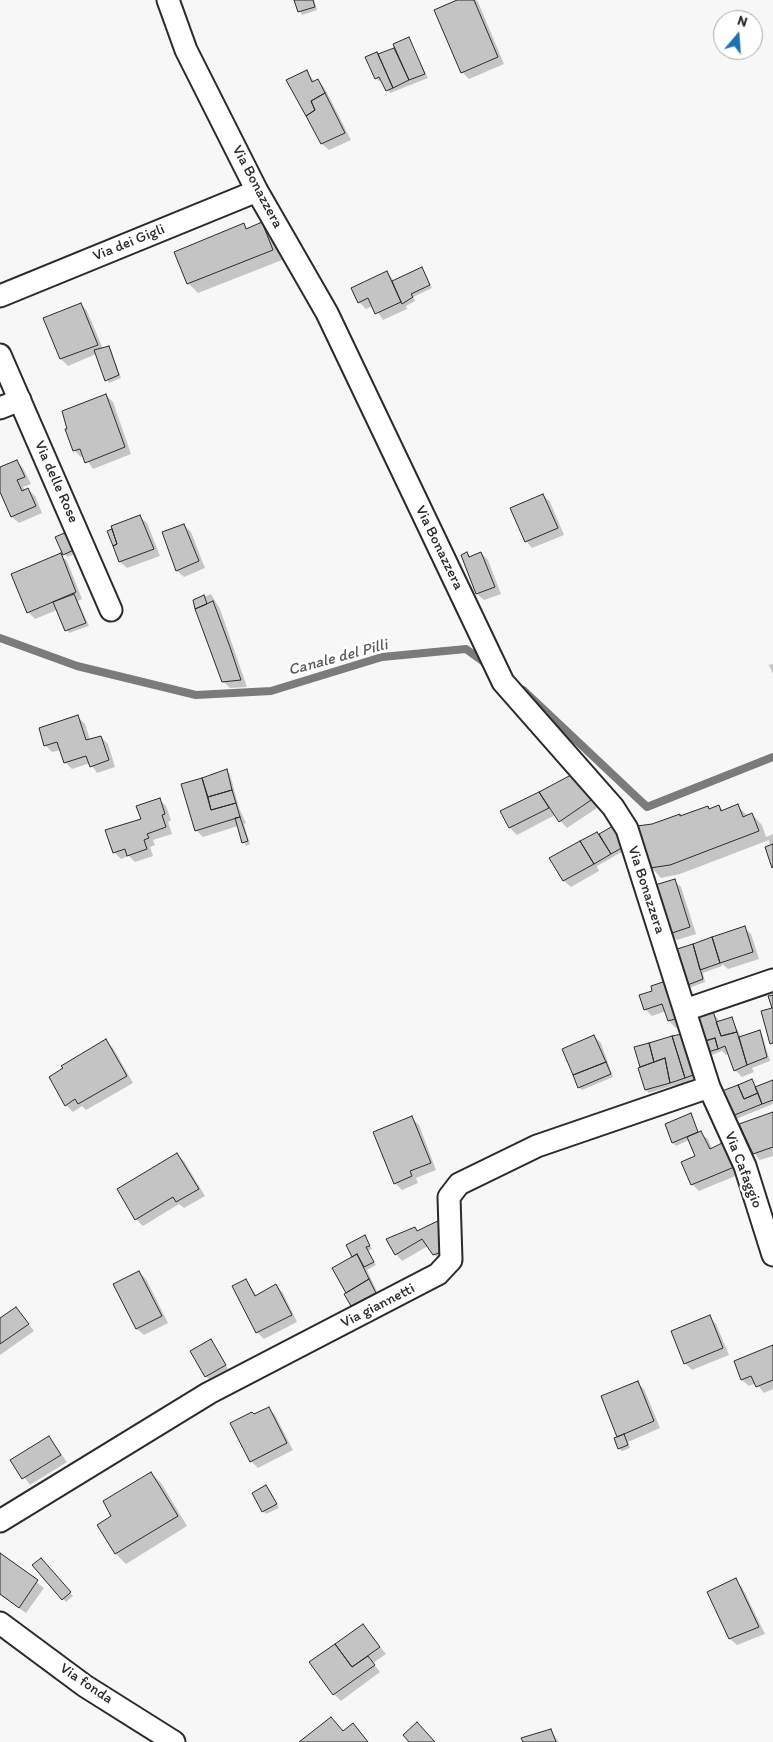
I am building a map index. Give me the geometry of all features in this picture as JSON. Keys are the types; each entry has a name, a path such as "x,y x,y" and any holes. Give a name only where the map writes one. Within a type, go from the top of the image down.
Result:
{"street":[{"name":"Via Bonazzera","path":"168,0 186,50 258,191 327,313 500,674 613,807 627,829 708,1087"},
{"name":"Via dei Gigli","path":"0,296 258,191"},
{"name":"Via delle Rose","path":"0,355 111,610"},
{"path":"0,408 20,400"},
{"path":"685,1010 773,980"},
{"name":"Via Cafaggio","path":"708,1087 745,1166 773,1255"},
{"name":"Via giannetti","path":"0,1521 209,1393 438,1274 451,1260 449,1197 459,1184 537,1146 708,1087"},
{"name":"Via fonda","path":"0,1623 85,1686 174,1742"}],"building":[{"path":"294,0 313,0 315,7 298,12"},
{"path":"457,0 474,0 498,57 461,73 434,10"},
{"path":"409,37 425,74 409,80 393,44"},
{"path":"394,48 409,80 393,88 378,54"},
{"path":"377,52 393,88 386,91 379,77 375,79 365,57"},
{"path":"307,70 312,82 318,79 325,93 311,101 315,110 306,116 286,80"},
{"path":"325,93 345,133 321,144 306,116 315,110 311,101"},
{"path":"262,222 273,250 187,284 174,252 244,223 246,229"},
{"path":"422,267 430,285 411,294 413,297 402,304 392,281"},
{"path":"387,271 401,302 375,314 368,298 358,303 351,288"},
{"path":"81,303 98,345 60,359 43,318"},
{"path":"109,346 119,375 105,381 94,350"},
{"path":"106,394 125,447 85,463 80,449 73,451 65,429 67,429 62,411"},
{"path":"17,460 25,477 17,480 22,491 28,488 36,506 11,517 0,492 0,467"},
{"path":"543,494 558,528 525,542 510,508"},
{"path":"140,515 154,549 119,562 113,546 117,544 111,526"},
{"path":"184,524 199,561 176,571 162,532"},
{"path":"112,529 117,544 113,546 107,531"},
{"path":"69,531 78,548 63,555 55,537"},
{"path":"467,552 469,557 481,552 495,587 476,594 461,555"},
{"path":"61,553 76,592 27,613 11,574"},
{"path":"74,594 86,623 65,631 53,602"},
{"path":"204,595 207,604 195,609 193,600"},
{"path":"213,601 241,680 222,682 195,609"},
{"path":"78,715 86,740 101,736 109,760 90,767 86,756 64,763 57,742 44,746 39,728"},
{"path":"227,769 232,790 208,797 202,778"},
{"path":"571,775 594,798 559,822 539,792"},
{"path":"202,778 211,810 236,803 240,817 195,831 181,784"},
{"path":"232,790 236,803 211,810 208,797"},
{"path":"539,792 549,808 509,828 500,811"},
{"path":"160,798 165,814 162,815 166,827 147,834 149,838 144,840 147,849 127,856 125,849 113,853 105,830 141,819 136,806"},
{"path":"738,804 743,817 752,813 759,831 670,865 650,868 637,826 652,824 708,806 709,809 719,805 721,811"},
{"path":"240,817 248,841 242,843 235,818"},
{"path":"613,826 625,846 611,854 599,834"},
{"path":"597,832 611,854 594,864 580,841"},
{"path":"580,841 594,864 563,881 549,858"},
{"path":"773,844 773,867 772,868 765,847"},
{"path":"675,879 690,927 669,934 655,885"},
{"path":"745,926 753,952 720,963 712,937"},
{"path":"712,937 720,963 700,970 693,944"},
{"path":"693,944 703,979 685,986 674,950"},
{"path":"669,980 682,1017 668,1021 662,1004 644,1010 639,995 652,991 651,986"},
{"path":"773,995 773,1043 770,1044 761,1011 772,1008 768,996"},
{"path":"712,1008 721,1036 737,1032 747,1065 734,1071 725,1046 718,1049 715,1038 705,1041 698,1013"},
{"path":"732,1017 737,1032 721,1036 716,1022"},
{"path":"760,1030 767,1057 747,1065 739,1037"},
{"path":"687,1033 699,1073 685,1078 672,1036"},
{"path":"594,1035 606,1062 573,1075 562,1049"},
{"path":"672,1036 685,1078 670,1083 665,1058 654,1062 649,1043"},
{"path":"715,1038 718,1049 708,1052 705,1041"},
{"path":"106,1039 127,1076 78,1104 75,1099 65,1106 49,1077 63,1068 61,1066"},
{"path":"649,1043 654,1062 640,1067 634,1047"},
{"path":"665,1058 670,1083 645,1090 638,1068"},
{"path":"606,1062 611,1074 578,1088 573,1075"},
{"path":"752,1079 758,1093 744,1099 738,1085"},
{"path":"773,1080 773,1100 762,1104 755,1087"},
{"path":"738,1085 744,1099 758,1093 762,1104 732,1116 722,1091"},
{"path":"773,1112 773,1147 753,1154 739,1124"},
{"path":"691,1113 698,1132 672,1143 665,1124"},
{"path":"412,1116 431,1163 410,1171 412,1176 394,1184 373,1132"},
{"path":"701,1131 710,1149 728,1140 739,1165 691,1185 681,1162 695,1156 687,1137"},
{"path":"177,1153 199,1189 176,1202 173,1197 135,1220 117,1189"},
{"path":"446,1217 446,1229 439,1253 433,1255 422,1239 395,1255 386,1239 415,1227 417,1231"},
{"path":"365,1235 370,1246 366,1247 374,1262 364,1267 357,1254 352,1257 346,1245"},
{"path":"357,1254 369,1279 346,1293 332,1268"},
{"path":"139,1271 162,1316 136,1329 113,1284"},
{"path":"246,1279 255,1296 276,1284 292,1315 256,1333 232,1286"},
{"path":"369,1279 376,1293 351,1306 344,1294"},
{"path":"16,1307 29,1324 0,1344 0,1318"},
{"path":"710,1315 723,1348 684,1364 671,1331"},
{"path":"211,1339 226,1365 205,1377 190,1351"},
{"path":"773,1345 773,1380 756,1387 751,1376 741,1380 734,1361"},
{"path":"638,1381 654,1421 617,1437 601,1396"},
{"path":"269,1407 287,1443 250,1462 230,1423 252,1412 254,1414"},
{"path":"624,1434 628,1445 618,1449 614,1438"},
{"path":"49,1436 61,1455 22,1479 10,1460"},
{"path":"151,1472 178,1516 115,1554 97,1525 111,1516 103,1501"},
{"path":"266,1485 277,1504 262,1512 252,1493"},
{"path":"0,1553 38,1580 19,1608 0,1594"},
{"path":"41,1558 71,1592 62,1600 32,1565"},
{"path":"736,1578 759,1627 729,1639 707,1592"},
{"path":"363,1624 380,1647 352,1667 335,1644"},
{"path":"335,1644 352,1667 368,1656 375,1665 333,1695 309,1662"},
{"path":"331,1717 343,1731 353,1723 368,1742 299,1742"},
{"path":"417,1722 435,1742 409,1742 403,1735"},
{"path":"551,1729 556,1742 523,1742 521,1738"}],"waterway":[{"name":"Canale del Pilli","path":"0,638 77,666 196,695 271,691 382,657 466,649 488,665"},
{"name":"Canale del Pilli","path":"523,690 647,807 773,757"}]}
